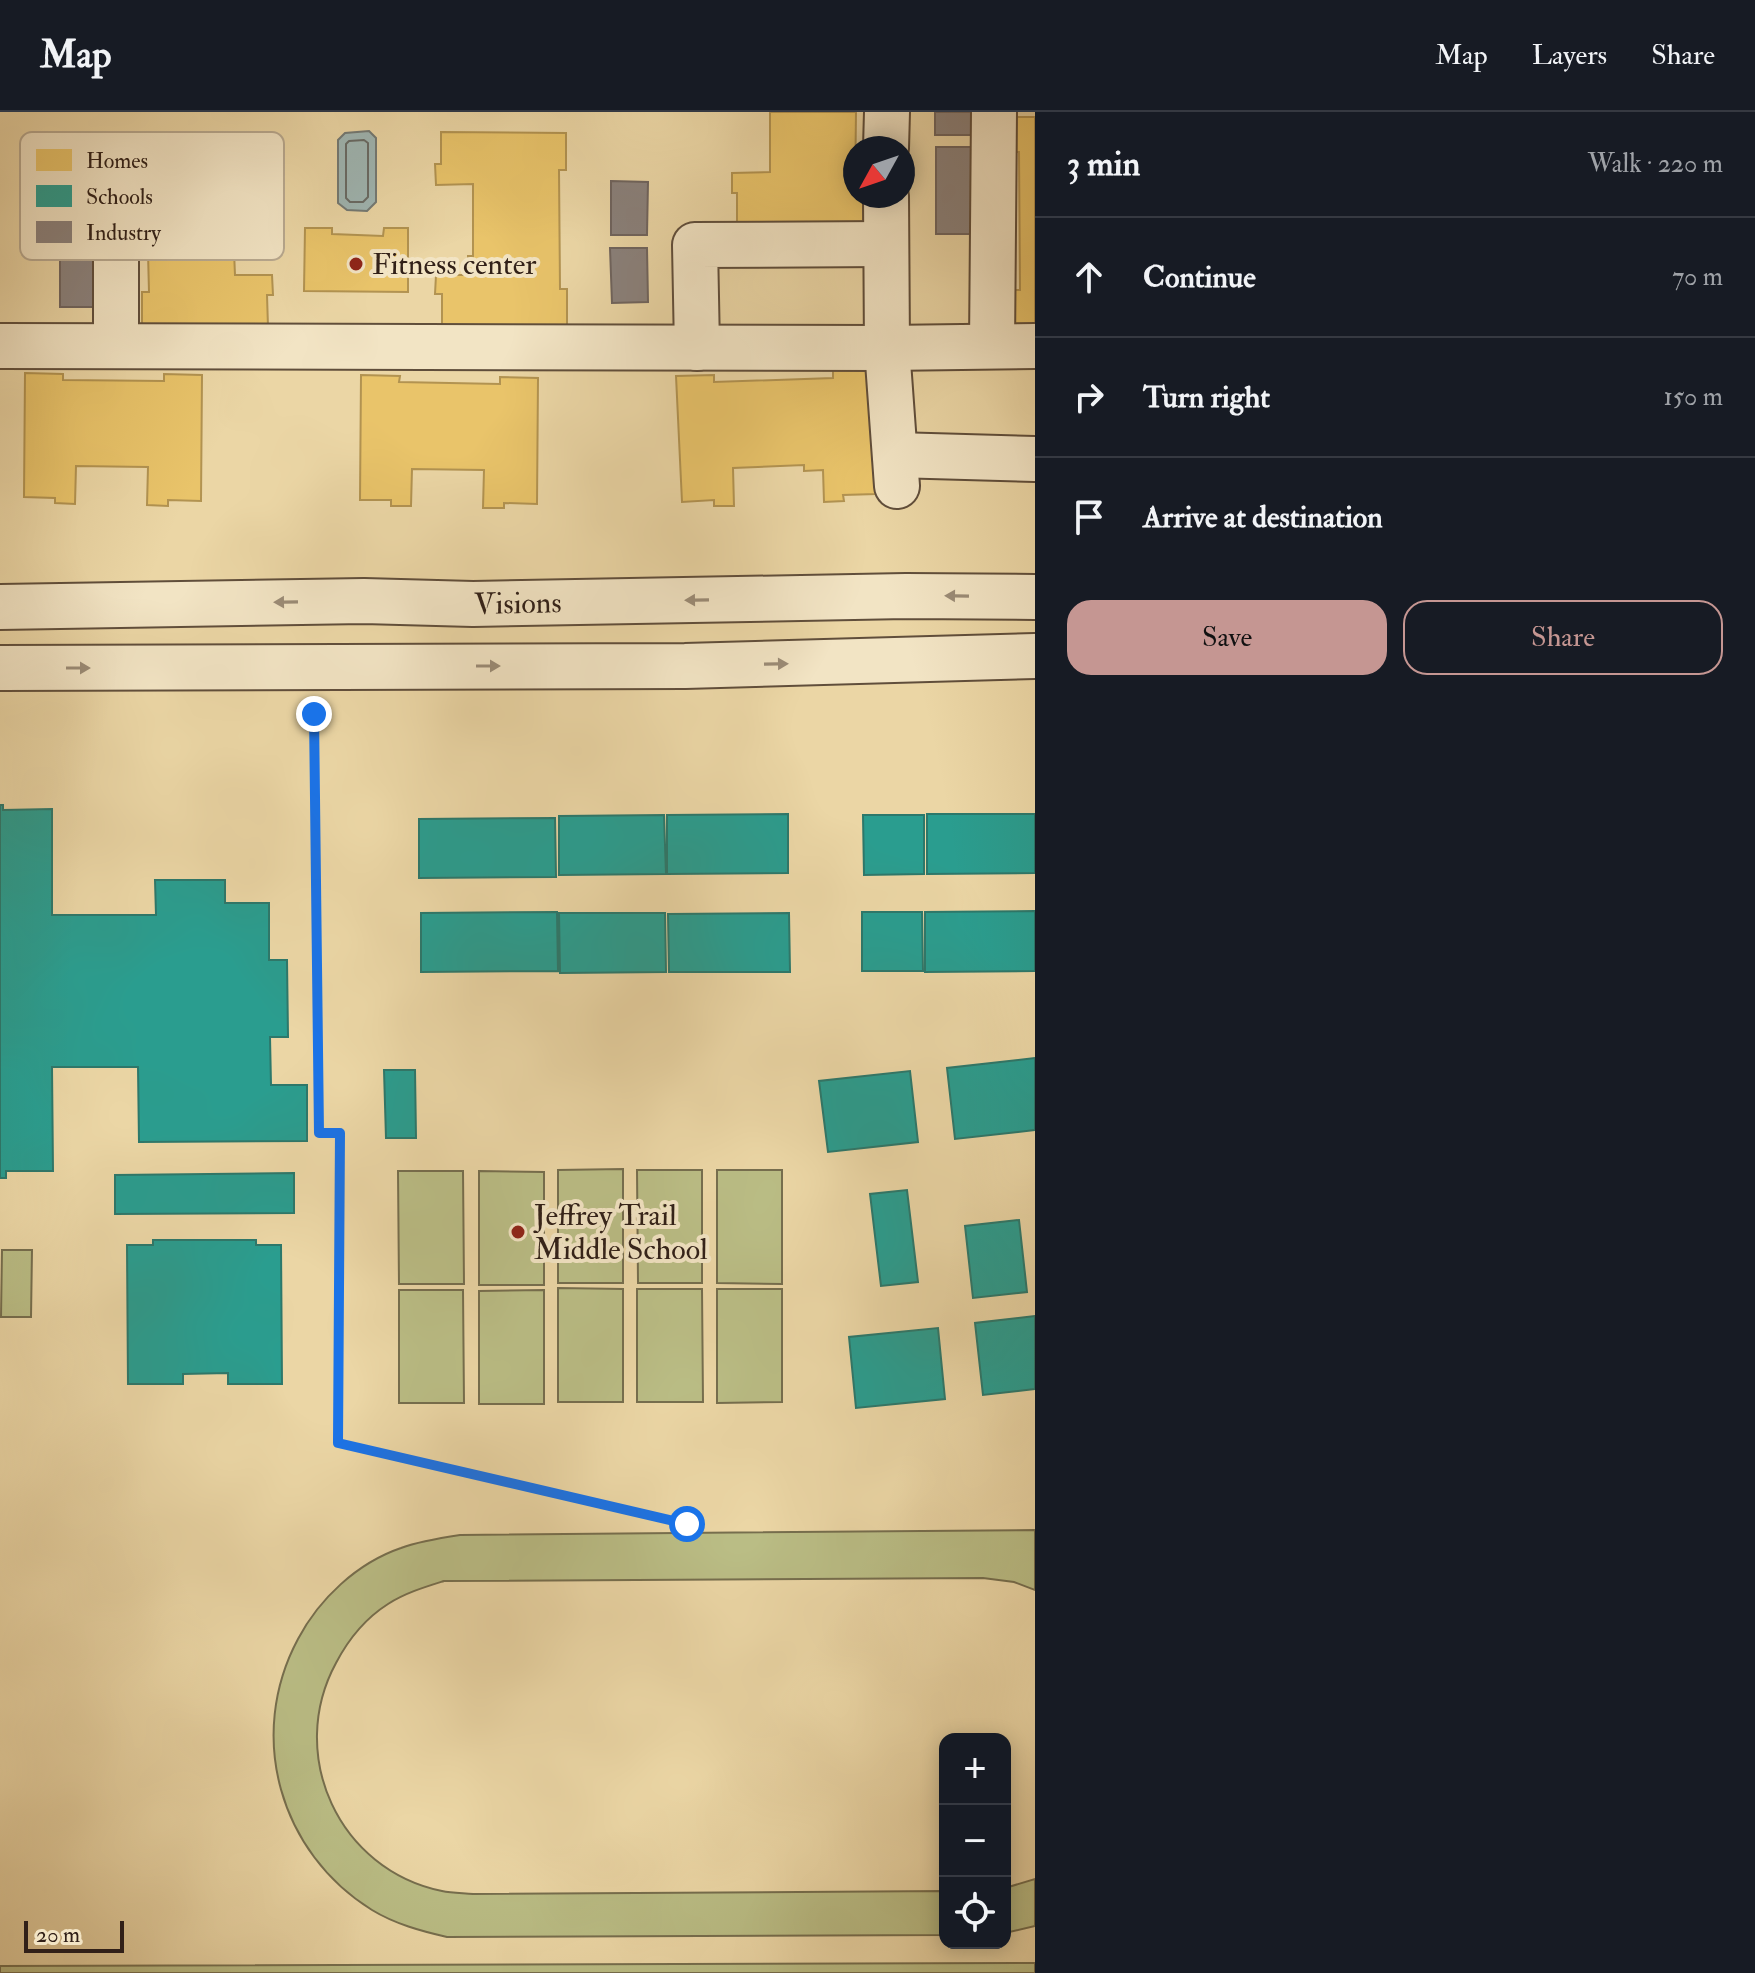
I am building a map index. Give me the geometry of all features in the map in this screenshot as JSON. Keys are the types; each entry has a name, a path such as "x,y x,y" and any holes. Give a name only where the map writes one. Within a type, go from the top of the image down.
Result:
{"street":[{"path":"886,136 887,112"},
{"path":"992,346 994,112"},
{"path":"886,208 887,348 896,471 1035,459"},
{"path":"697,348 695,245 886,244"},
{"path":"116,260 116,346"},
{"path":"0,346 1035,346"},
{"name":"Visions","path":"0,607 364,601 473,604 906,596 1035,597"},
{"name":"Visions","path":"0,668 685,666 1035,656"}],"path":[{"path":"314,714 319,1133 340,1133 338,1443 687,1524"}],"green space":[{"path":"623,1169 623,1283 558,1283 558,1170"},
{"path":"637,1170 702,1170 702,1283 638,1283"},
{"path":"717,1170 782,1170 782,1284 717,1283"},
{"path":"398,1171 463,1171 464,1284 399,1284"},
{"path":"479,1171 544,1172 544,1285 479,1285"},
{"path":"2,1250 32,1250 31,1317 1,1317"},
{"path":"558,1288 623,1289 623,1402 558,1402"},
{"path":"637,1289 702,1289 703,1402 637,1402"},
{"path":"717,1289 782,1289 782,1402 717,1403"},
{"path":"399,1290 463,1290 464,1403 399,1403"},
{"path":"544,1290 544,1404 479,1404 479,1291"},
{"path":"1035,1530 1035,1590 1014,1582 983,1578 444,1581 395,1600 365,1623 341,1654 322,1698 317,1734 320,1770 332,1804 350,1834 375,1859 406,1879 442,1891 473,1894 939,1891 939,1935 447,1937 390,1919 372,1910 340,1886 314,1857 294,1825 281,1790 274,1752 275,1714 282,1676 307,1624 341,1584 369,1563 401,1548 460,1535"},
{"path":"1035,1879 1035,1926 1011,1932 1011,1886"},
{"path":"1035,1963 1035,1973 0,1973 0,1966"}],"water":[{"path":"369,131 376,138 376,202 367,211 347,210 338,203 338,140 345,133"}],"building: Homes":[{"path":"770,112 856,112 856,136 843,136 843,208 863,208 863,227 737,226 737,193 732,193 732,173 770,172"},
{"path":"1012,117 1035,117 1035,329 1014,329 1013,290 1020,290 1019,152 1013,152"},
{"path":"441,132 566,133 566,170 559,170 560,289 567,289 567,328 442,327 442,294 435,294 436,275 468,275 468,256 473,256 473,184 436,185 435,164 441,164"},
{"name":"Fitness center","path":"305,228 332,228 332,234 383,236 384,228 408,228 408,292 304,291"},
{"path":"148,260 234,260 235,275 272,275 273,295 267,295 268,327 142,329 142,292 149,292"},
{"path":"871,368 876,494 843,495 844,501 824,502 823,470 804,471 804,465 733,468 734,506 714,506 714,500 682,502 676,376 714,375 714,382 833,378 833,370"},
{"path":"25,373 63,374 63,380 164,381 164,374 202,375 201,501 168,500 168,506 147,505 148,467 76,466 75,504 55,503 55,498 24,497"},
{"path":"361,375 400,376 399,382 500,384 500,377 538,378 537,504 504,503 504,508 483,508 484,470 412,469 411,506 391,506 391,500 360,500"}],"building: Schools":[{"path":"0,805 3,805 3,810 52,809 52,915 156,915 155,880 225,880 225,903 269,903 269,960 287,960 288,1037 270,1037 271,1085 307,1085 307,1141 139,1142 138,1067 52,1067 53,1171 6,1171 6,1178 0,1178"},
{"path":"788,814 788,873 667,874 667,815"},
{"path":"927,814 1035,814 1035,873 927,874"},
{"path":"664,815 666,874 559,875 559,816"},
{"path":"863,815 924,815 924,874 864,875"},
{"path":"555,818 556,877 419,878 419,819"},
{"path":"1035,911 1035,971 925,972 925,912"},
{"path":"557,912 558,971 421,972 421,913"},
{"path":"862,912 922,912 923,971 862,971"},
{"path":"559,913 665,913 666,972 560,973"},
{"path":"789,913 790,972 669,972 668,914"},
{"path":"1035,1058 1035,1130 955,1139 947,1068"},
{"path":"384,1070 415,1070 416,1138 386,1138"},
{"path":"910,1071 918,1142 828,1152 819,1081"},
{"path":"294,1173 294,1213 115,1214 115,1175"},
{"path":"907,1190 918,1282 881,1286 870,1194"},
{"path":"1019,1220 1027,1292 973,1298 965,1226"},
{"path":"153,1240 256,1240 256,1245 281,1245 282,1384 228,1384 228,1373 183,1374 183,1384 128,1384 127,1245 153,1245"},
{"path":"1035,1316 1035,1389 983,1395 975,1323"},
{"path":"938,1328 945,1399 856,1408 849,1337"}],"building: Industry":[{"path":"935,112 972,112 972,135 935,135"},
{"path":"936,147 972,147 973,234 936,234"},
{"path":"611,181 648,182 647,235 611,235"},
{"path":"610,248 647,248 648,302 612,303"},
{"path":"60,260 97,260 97,307 60,307"}],"place":[{"name":"Fitness center","path":"356,264"},
{"name":"Jeffrey Trail Middle School","path":"518,1232"}],"route":[{"path":"314,714 319,1133 340,1133 338,1443 687,1524"}]}
